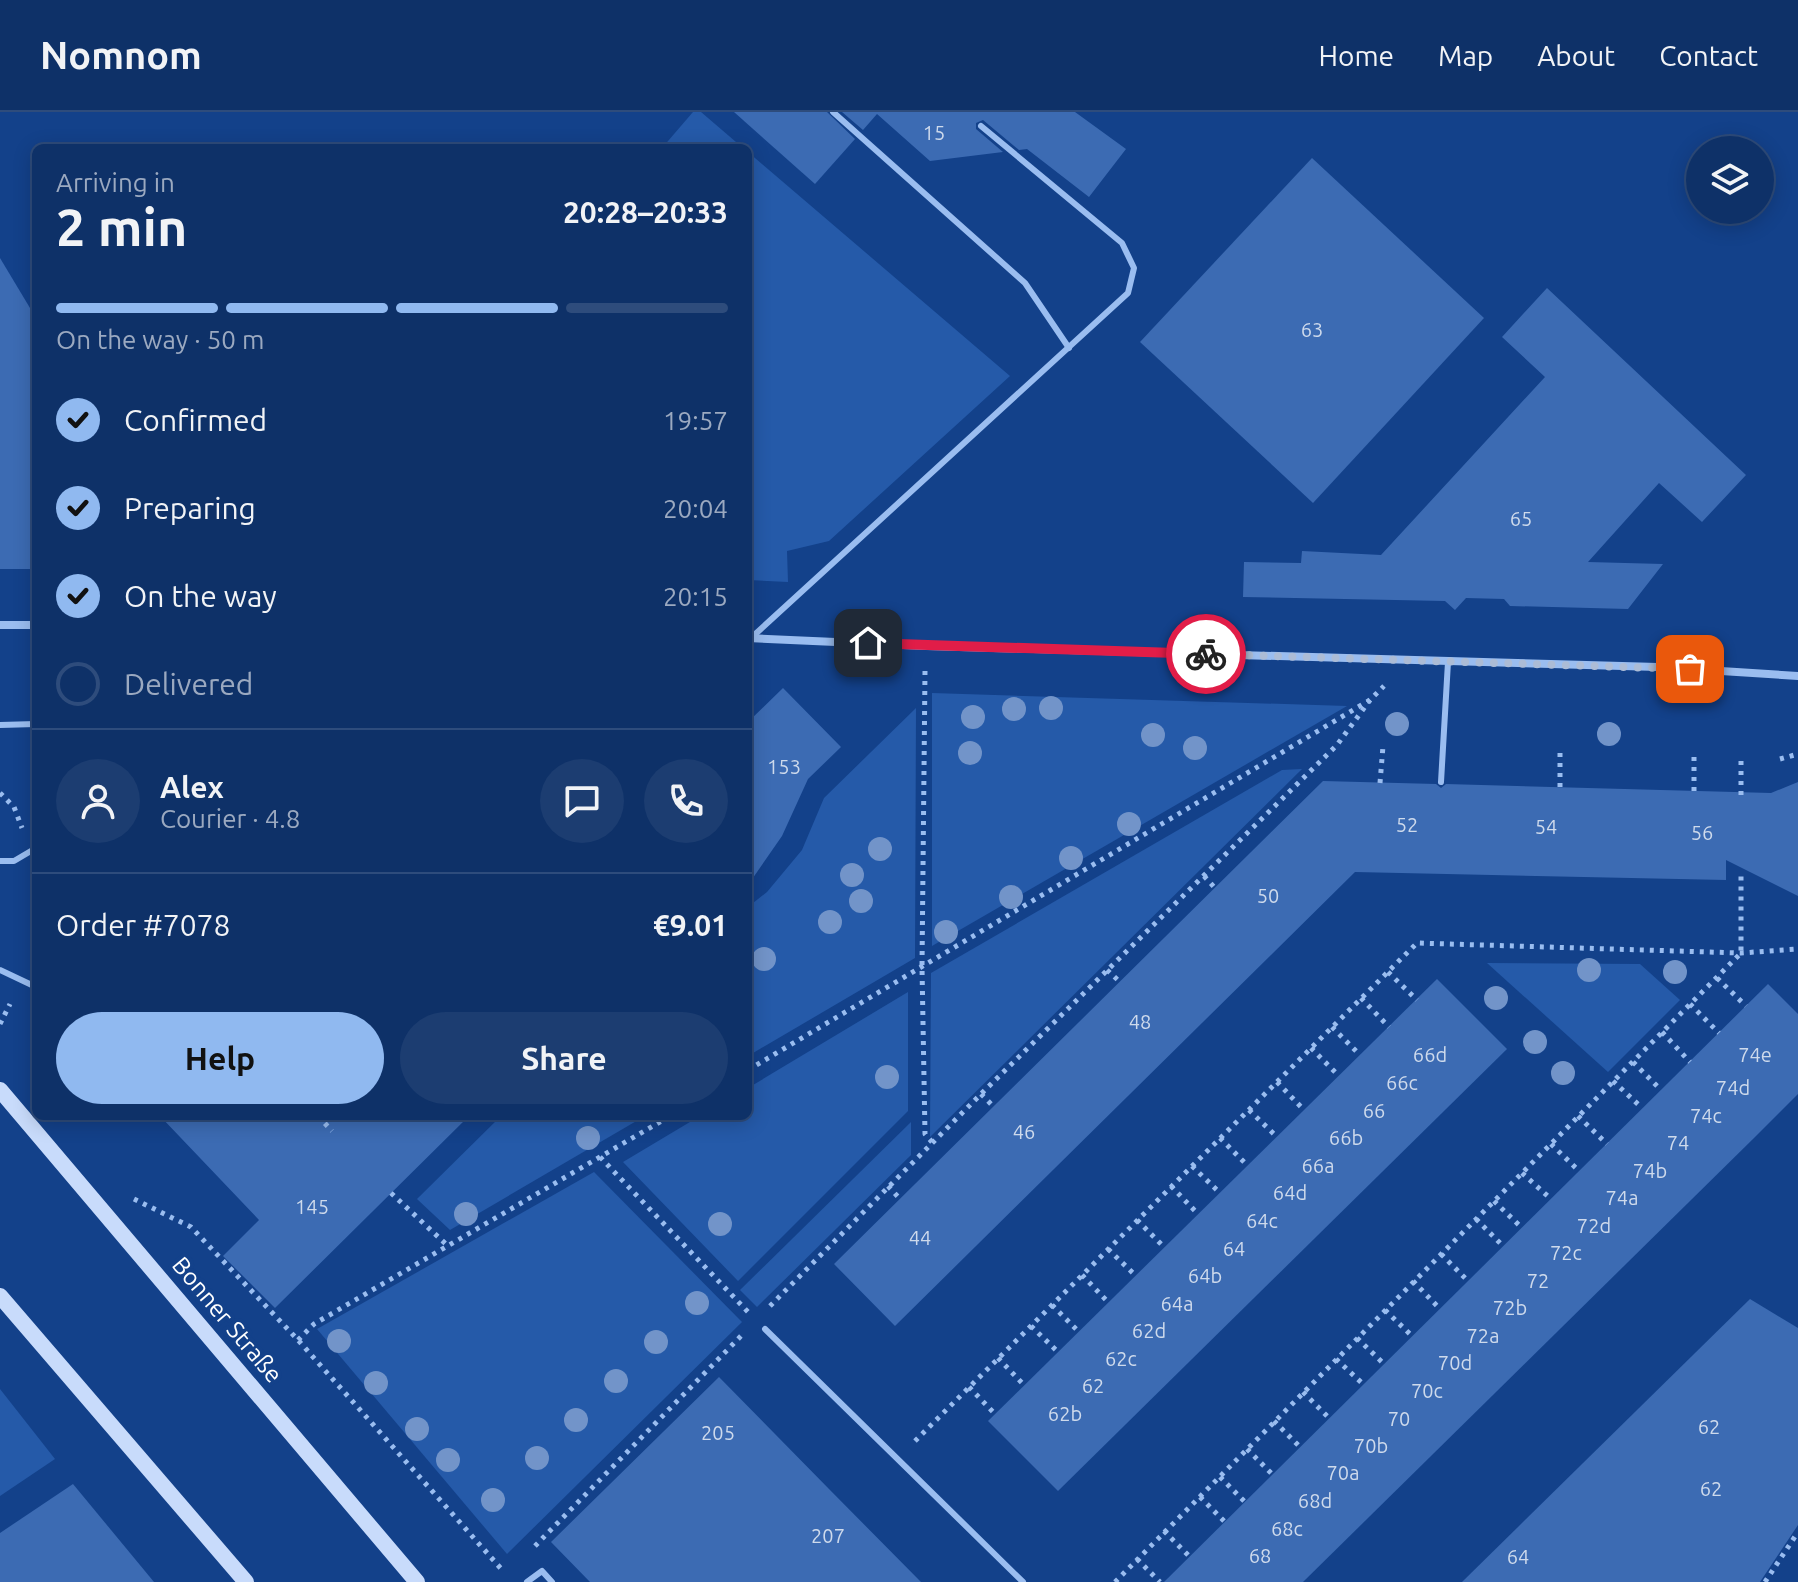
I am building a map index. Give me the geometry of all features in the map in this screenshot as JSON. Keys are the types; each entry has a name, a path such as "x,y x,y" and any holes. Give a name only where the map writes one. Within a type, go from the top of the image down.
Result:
{"main road":[{"name":"Bonner Straße","path":"0,1090 417,1582"},
{"path":"0,1296 246,1582"}],"street":[{"path":"0,625 32,625"},
{"path":"752,638 1658,667 1798,676"}],"lane":[{"path":"833,112 1025,283 1069,348"},
{"path":"752,636 1128,293 1134,268 1122,243 981,126"},
{"path":"1441,782 1448,662"},
{"path":"0,725 32,724"},
{"path":"0,861 14,861 32,852"},
{"path":"0,970 32,985"},
{"path":"765,1329 1023,1582"},
{"path":"527,1582 542,1571 552,1582"}],"path":[{"path":"926,646 922,967 925,1134 932,1142"},
{"path":"529,1552 932,1142 1337,745 1370,700 1410,661"},
{"path":"752,1068 1370,700"},
{"path":"1380,783 1383,746"},
{"path":"1560,753 1560,787"},
{"path":"1780,759 1798,754"},
{"path":"1694,757 1694,791"},
{"path":"1741,760 1741,795"},
{"path":"0,793 17,812 32,846"},
{"path":"1115,1582 1741,953 1741,871"},
{"path":"1204,876 1215,888"},
{"path":"897,1458 1417,943 1741,953 1798,949"},
{"path":"1107,970 1120,982"},
{"path":"1388,972 1417,1000"},
{"path":"1717,978 1746,1006"},
{"path":"1361,998 1389,1027"},
{"path":"1690,1004 1719,1033"},
{"path":"1332,1027 1360,1055"},
{"path":"1662,1032 1690,1062"},
{"path":"1311,1048 1339,1076"},
{"path":"1633,1062 1661,1090"},
{"path":"1613,1081 1642,1108"},
{"path":"1277,1082 1304,1110"},
{"path":"981,1094 993,1106"},
{"path":"1249,1110 1277,1137"},
{"path":"1578,1116 1607,1144"},
{"path":"322,1120 332,1131"},
{"path":"298,1340 314,1324 663,1120"},
{"path":"1220,1138 1248,1166"},
{"path":"1551,1144 1579,1171"},
{"path":"600,1157 765,1329"},
{"path":"1192,1166 1220,1193"},
{"path":"1522,1173 1551,1199"},
{"path":"888,1186 900,1199"},
{"path":"1171,1186 1198,1214"},
{"path":"122,1193 191,1227 298,1340 513,1582"},
{"path":"391,1193 449,1247"},
{"path":"1494,1201 1522,1228"},
{"path":"1137,1219 1165,1248"},
{"path":"1476,1219 1503,1246"},
{"path":"1108,1249 1135,1275"},
{"path":"1441,1254 1468,1281"},
{"path":"1082,1275 1108,1302"},
{"path":"1413,1281 1440,1309"},
{"path":"1052,1305 1079,1332"},
{"path":"1385,1310 1412,1336"},
{"path":"1031,1326 1058,1352"},
{"path":"1357,1338 1384,1364"},
{"path":"998,1358 1024,1385"},
{"path":"1336,1359 1363,1384"},
{"path":"969,1387 995,1414"},
{"path":"1303,1392 1329,1418"},
{"path":"1274,1421 1300,1447"},
{"path":"1247,1449 1272,1474"},
{"path":"1220,1477 1245,1502"},
{"path":"1200,1497 1224,1521"},
{"path":"1164,1531 1189,1556"},
{"path":"1765,1582 1798,1532"},
{"path":"1137,1559 1160,1582"},
{"path":"505,1574 512,1569"}],"shaded area":[{"path":"693,112 701,112 738,144 665,144"},
{"path":"752,155 1010,376 829,541 787,551 788,582 752,580"},
{"path":"932,693 1347,706 932,946"},
{"path":"916,708 915,958 752,1054 752,904 767,892 802,850 824,798"},
{"path":"1302,769 930,1137 931,973 1282,770"},
{"path":"1487,963 1640,964 1680,1000 1608,1072"},
{"path":"908,992 908,1111 738,1281 623,1162 693,1120 752,1120 752,1086"},
{"path":"497,1120 638,1120 450,1230 417,1199"},
{"path":"911,1122 911,1155 757,1307 740,1290"},
{"path":"594,1172 742,1322 507,1554 317,1329"},
{"path":"0,1389 55,1459 0,1496"}],"building":[{"path":"734,112 827,112 855,139 815,184"},
{"path":"842,112 1075,112 1126,149 1089,197 1027,149 1019,150 983,120 976,123 976,129 1003,152 930,161 877,114 863,130"},
{"path":"1312,158 1484,318 1313,503 1140,342"},
{"path":"0,258 32,311 32,569 0,569"},
{"path":"1547,288 1746,475 1702,522 1659,483 1588,562 1663,564 1628,609 1510,606 1504,599 1466,598 1455,610 1445,601 1243,597 1244,562 1301,563 1302,551 1381,555 1545,377 1502,337"},
{"path":"783,688 841,747 808,779 782,836 752,879 752,718"},
{"path":"1323,781 1436,784 1441,788 1446,784 1771,793 1798,782 1798,896 1726,860 1726,880 1355,872 895,1326 834,1264"},
{"path":"1437,979 1507,1049 1058,1491 988,1421"},
{"path":"1768,984 1798,1014 1798,1094 1754,1138 1303,1582 1164,1582"},
{"path":"164,1120 465,1120 275,1308 223,1256 259,1220"},
{"path":"1750,1299 1798,1328 1798,1525 1760,1582 1462,1582"},
{"path":"719,1377 921,1582 590,1582 551,1542"},
{"path":"73,1484 154,1582 0,1582 0,1533"}],"way so far":[{"path":"1206,654 1690,669"}],"route":[{"path":"868,643 1206,654"}]}
